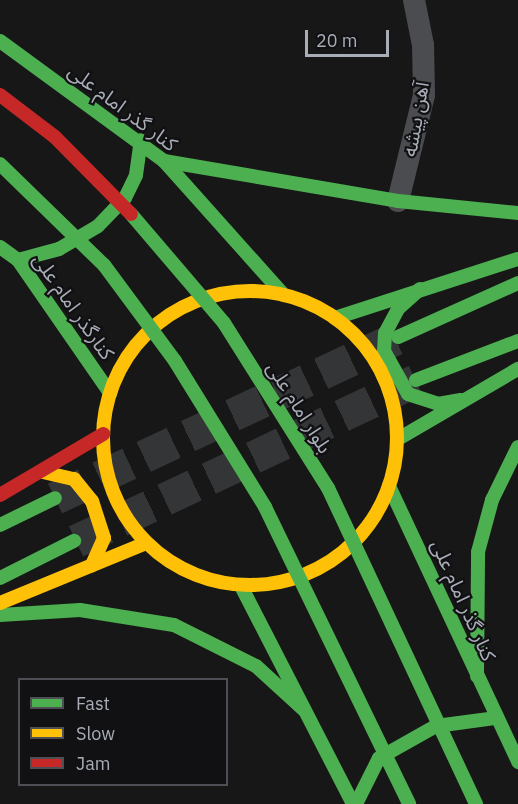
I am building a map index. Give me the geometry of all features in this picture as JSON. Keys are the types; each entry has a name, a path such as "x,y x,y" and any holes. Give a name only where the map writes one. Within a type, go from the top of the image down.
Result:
{"main road":[{"name":"کنار گذر امام علی","path":"0,41 141,140 165,161 284,295"},
{"name":"بلوار امام علی","path":"0,95 64,146 145,228 224,323 328,488 476,804"},
{"path":"18,260 59,249 98,226 125,198 136,175 141,140"},
{"path":"165,161 398,201 518,213"},
{"path":"0,164 104,265 175,361 265,507 409,804"},
{"name":"کنارگذر امام علی","path":"0,247 18,260 110,393"},
{"path":"335,318 421,288 518,259"},
{"path":"398,337 518,283"},
{"path":"421,288 398,309 385,333 384,351 408,394 438,404 461,400"},
{"path":"241,291 284,295 335,318 357,336 387,384 398,439 389,486 367,528 332,561 289,581 242,586 206,580 174,565 146,543 130,524 109,482 103,434 110,393 130,354 160,322 198,300 241,291"},
{"path":"416,380 518,340"},
{"path":"398,439 461,400 518,369"},
{"path":"0,495 43,472 103,434"},
{"path":"477,676 474,609 478,552 492,500 518,447"},
{"path":"43,472 74,479 92,501 104,538 92,565"},
{"name":"کنار گذر امام علی","path":"389,486 518,762"},
{"path":"0,525 55,498"},
{"path":"0,578 74,542"},
{"path":"0,603 146,543"},
{"path":"242,586 354,804"},
{"path":"0,615 80,610 174,625 256,666 304,710"},
{"path":"354,804 379,758 436,726 496,718"}],"street":[{"name":"آهن پیشه","path":"398,201 424,95 423,45 414,0"}],"tunnel":[{"path":"55,498 398,337"},
{"path":"76,541 416,380"}],"traffic: fast":[{"path":"0,41 164,161 284,295"},
{"path":"18,260 59,249 98,226 125,198 136,175 141,140"},
{"path":"164,161 398,201 518,213"},
{"path":"0,164 104,265 175,361 265,507 409,804"},
{"path":"131,214 224,323 328,488 476,804"},
{"path":"0,247 18,260 110,393"},
{"path":"335,318 518,259"},
{"path":"398,337 518,283"},
{"path":"420,289 398,309 385,333 384,351 408,394 438,404 461,400"},
{"path":"416,380 518,341"},
{"path":"398,439 518,369"},
{"path":"477,676 478,552 492,500 518,447"},
{"path":"389,486 518,762"},
{"path":"0,525 55,498"},
{"path":"0,578 74,541"},
{"path":"241,586 353,804"},
{"path":"0,615 80,610 174,625 256,666 304,710"},
{"path":"356,804 379,758 436,726 496,718"}],"traffic: slow":[{"path":"250,291 279,294 306,302 332,316 354,334 372,356 386,382 394,409 397,438 394,467 386,494 372,520 354,542 332,560 306,574 279,582 250,585 221,582 194,574 168,560 146,542 128,520 114,494 106,467 103,438 106,409 114,382 128,356 146,334 168,316 194,302 221,294 250,291"},
{"path":"43,472 74,479 92,501 104,538 92,565"},
{"path":"0,603 146,543"}],"traffic: jam":[{"path":"0,95 55,137 131,214"},
{"path":"0,495 103,434"}]}
